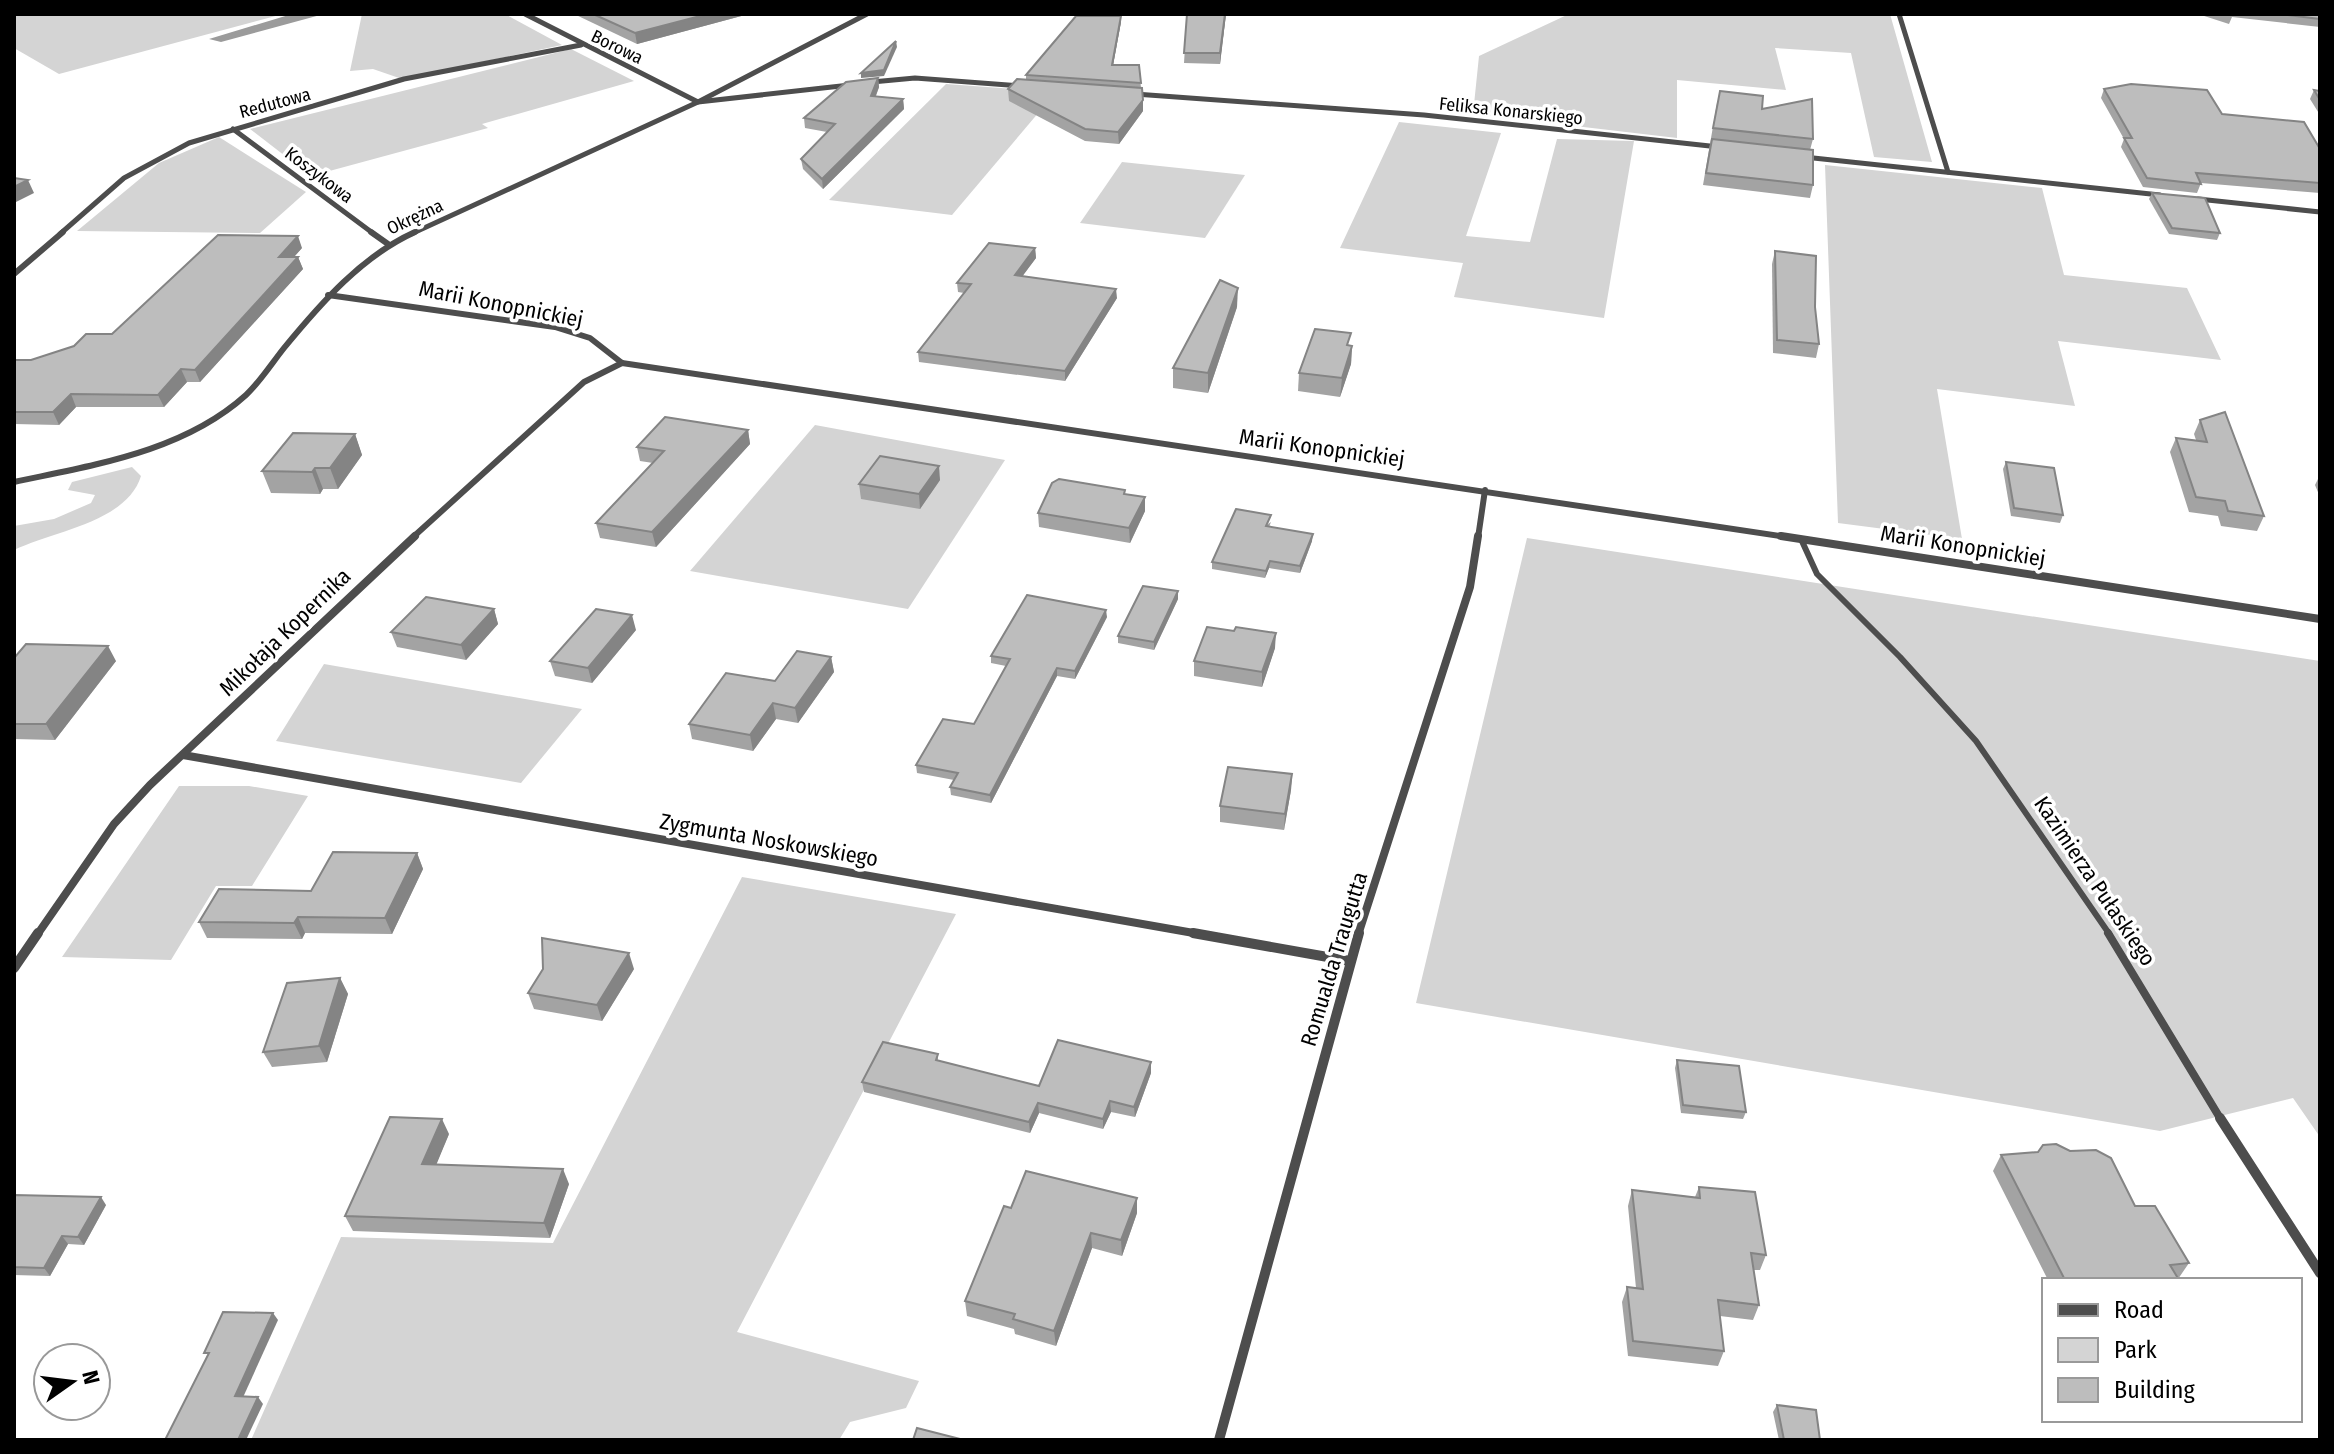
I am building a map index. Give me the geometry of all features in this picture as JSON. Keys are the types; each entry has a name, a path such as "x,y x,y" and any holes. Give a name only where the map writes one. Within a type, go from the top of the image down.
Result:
{"street":[{"name":"Borowa","path":"525,14 698,102"},
{"name":"Okrężna","path":"14,482 131,456 202,425 246,395 328,295 388,244 698,102 867,14"},
{"path":"1899,14 1948,172"},
{"name":"Redutowa","path":"14,274 124,178 189,143 362,95 404,79 582,45"},
{"path":"698,102 908,79 1032,87"},
{"name":"Feliksa Konarskiego","path":"1126,94 1424,115 1720,148"},
{"name":"Koszykowa","path":"233,129 388,244"},
{"path":"1797,156 2165,195"},
{"path":"2196,198 2320,212"},
{"path":"14,260 27,262"},
{"name":"Marii Konopnickiej","path":"328,295 555,327 590,338 622,363 1485,490 2320,619"},
{"name":"Mikołaja Kopernika","path":"14,968 114,824 183,755 312,629 584,382 622,363"},
{"name":"Romualda Traugutta","path":"1219,1440 1350,961 1470,587 1485,490"},
{"name":"Zygmunta Noskowskiego","path":"183,755 1350,961"},
{"name":"Kazimierza Pułaskiego","path":"2220,1118 2320,1273"}],"lane":[{"name":"Kazimierza Pułaskiego","path":"1801,539 1817,574 1900,657 1976,741 2098,916 2220,1118"}],"green space":[{"path":"14,14 283,14 59,74 14,48"},
{"path":"362,14 505,14 562,45 402,79 373,69 350,71"},
{"path":"1569,14 1890,14 1932,162 1874,157 1851,53 1775,48 1786,90 1677,80 1677,138 1473,114 1479,56"},
{"path":"571,49 634,81 482,124 488,128 311,176 250,129"},
{"path":"946,84 1056,92 952,215 829,200"},
{"path":"1399,122 1501,133 1466,236 1530,242 1557,139 1634,141 1604,318 1454,297 1463,263 1340,248"},
{"path":"219,137 306,192 260,233 77,231 159,163"},
{"path":"1122,162 1245,175 1205,238 1080,223"},
{"path":"1825,165 2042,188 2064,275 2187,288 2221,360 2058,341 2075,406 1937,389 1962,539 1838,523"},
{"path":"815,425 1005,460 908,609 690,571"},
{"path":"132,467 141,476 133,492 121,504 87,523 14,550 14,526 54,519 91,503 95,495 68,490 72,482"},
{"path":"1527,538 2320,661 2320,1137 2293,1098 2160,1131 1416,1003"},
{"path":"324,664 582,709 521,783 276,741"},
{"path":"179,786 249,786 308,796 252,886 216,886 171,960 62,957"},
{"path":"742,877 956,914 737,1332 919,1381 906,1408 850,1422 839,1440 251,1440 341,1237 553,1243"}],"shaded area":[{"path":"292,14 324,14 221,42 209,39"}],"building":[{"path":"593,14 708,14 635,33"},
{"path":"1187,14 1225,14 1220,53 1184,53"},
{"path":"2279,14 2320,14 2320,19"},
{"path":"1076,16 1121,16 1112,65 1139,65 1141,83 1026,75"},
{"path":"896,41 884,70 861,73"},
{"path":"878,78 871,96 903,99 822,179 801,159 835,124 804,118 846,82"},
{"path":"1017,79 1142,88 1143,100 1118,132 1085,129 1008,89"},
{"path":"2131,84 2207,90 2222,114 2304,122 2320,149 2320,183 2196,173 2201,184 2147,178 2124,138 2132,138 2104,89"},
{"path":"1720,91 1763,96 1762,109 1812,99 1813,139 1713,128"},
{"path":"1712,139 1813,150 1813,185 1706,173"},
{"path":"14,178 28,180 14,187"},
{"path":"2152,193 2205,198 2220,233 2172,228"},
{"path":"218,235 298,236 279,257 298,257 195,370 181,369 158,395 71,394 53,412 14,412 14,360 31,360 74,346 86,334 112,334"},
{"path":"989,243 1035,248 1015,275 1116,289 1065,371 918,352 971,284 957,283"},
{"path":"1775,251 1816,256 1815,307 1819,344 1777,340"},
{"path":"1220,280 1238,288 1208,373 1173,368"},
{"path":"1315,329 1351,333 1347,345 1352,346 1342,378 1299,373"},
{"path":"2225,412 2264,516 2228,511 2225,501 2196,497 2176,438 2207,442 2200,420"},
{"path":"665,417 748,430 652,532 596,523 664,451 637,447"},
{"path":"293,433 355,434 330,468 315,468 312,472 262,471"},
{"path":"880,456 939,466 919,494 859,484"},
{"path":"2006,462 2054,468 2063,515 2014,508"},
{"path":"1059,479 1125,490 1124,494 1145,497 1129,528 1038,513 1052,483"},
{"path":"1236,509 1271,515 1266,526 1313,534 1300,566 1270,561 1266,571 1212,562"},
{"path":"1143,586 1178,591 1154,642 1118,636"},
{"path":"1027,595 1106,610 1075,671 1057,668 990,795 950,787 958,773 916,765 943,719 974,724 1010,659 991,656"},
{"path":"426,597 494,609 461,645 391,632"},
{"path":"596,609 632,615 588,668 550,661"},
{"path":"1207,627 1234,631 1236,627 1276,633 1262,672 1194,661"},
{"path":"26,644 108,646 46,724 14,724 14,658"},
{"path":"797,651 831,657 795,708 773,703 750,735 689,724 726,673 775,681"},
{"path":"1228,767 1292,774 1285,814 1220,806"},
{"path":"333,852 417,853 385,918 298,917 294,923 199,922 219,889 311,891"},
{"path":"542,938 629,953 597,1005 528,993 543,969"},
{"path":"340,978 319,1046 263,1052 287,983"},
{"path":"1058,1040 1151,1062 1134,1107 1110,1101 1103,1119 1038,1103 1029,1122 862,1082 883,1042 938,1054 936,1060 1039,1086"},
{"path":"1677,1060 1739,1066 1746,1112 1683,1105"},
{"path":"390,1117 442,1119 422,1164 563,1169 544,1223 345,1216"},
{"path":"2056,1144 2070,1151 2096,1150 2111,1158 2135,1206 2155,1206 2189,1263 2170,1265 2178,1278 2064,1278 2001,1155 2038,1152 2043,1145"},
{"path":"1026,1171 1137,1198 1121,1240 1091,1233 1054,1331 1013,1319 1015,1314 965,1301 1004,1206 1011,1208"},
{"path":"1699,1187 1755,1192 1766,1255 1751,1253 1759,1305 1718,1300 1724,1351 1633,1341 1627,1287 1643,1289 1632,1190 1700,1198"},
{"path":"14,1195 101,1197 78,1237 62,1236 44,1268 14,1267"},
{"path":"223,1312 273,1313 235,1396 258,1397 238,1440 165,1440 209,1353 204,1353"},
{"path":"1777,1405 1816,1410 1820,1440 1784,1440"},
{"path":"917,1428 964,1440 913,1440"}]}
